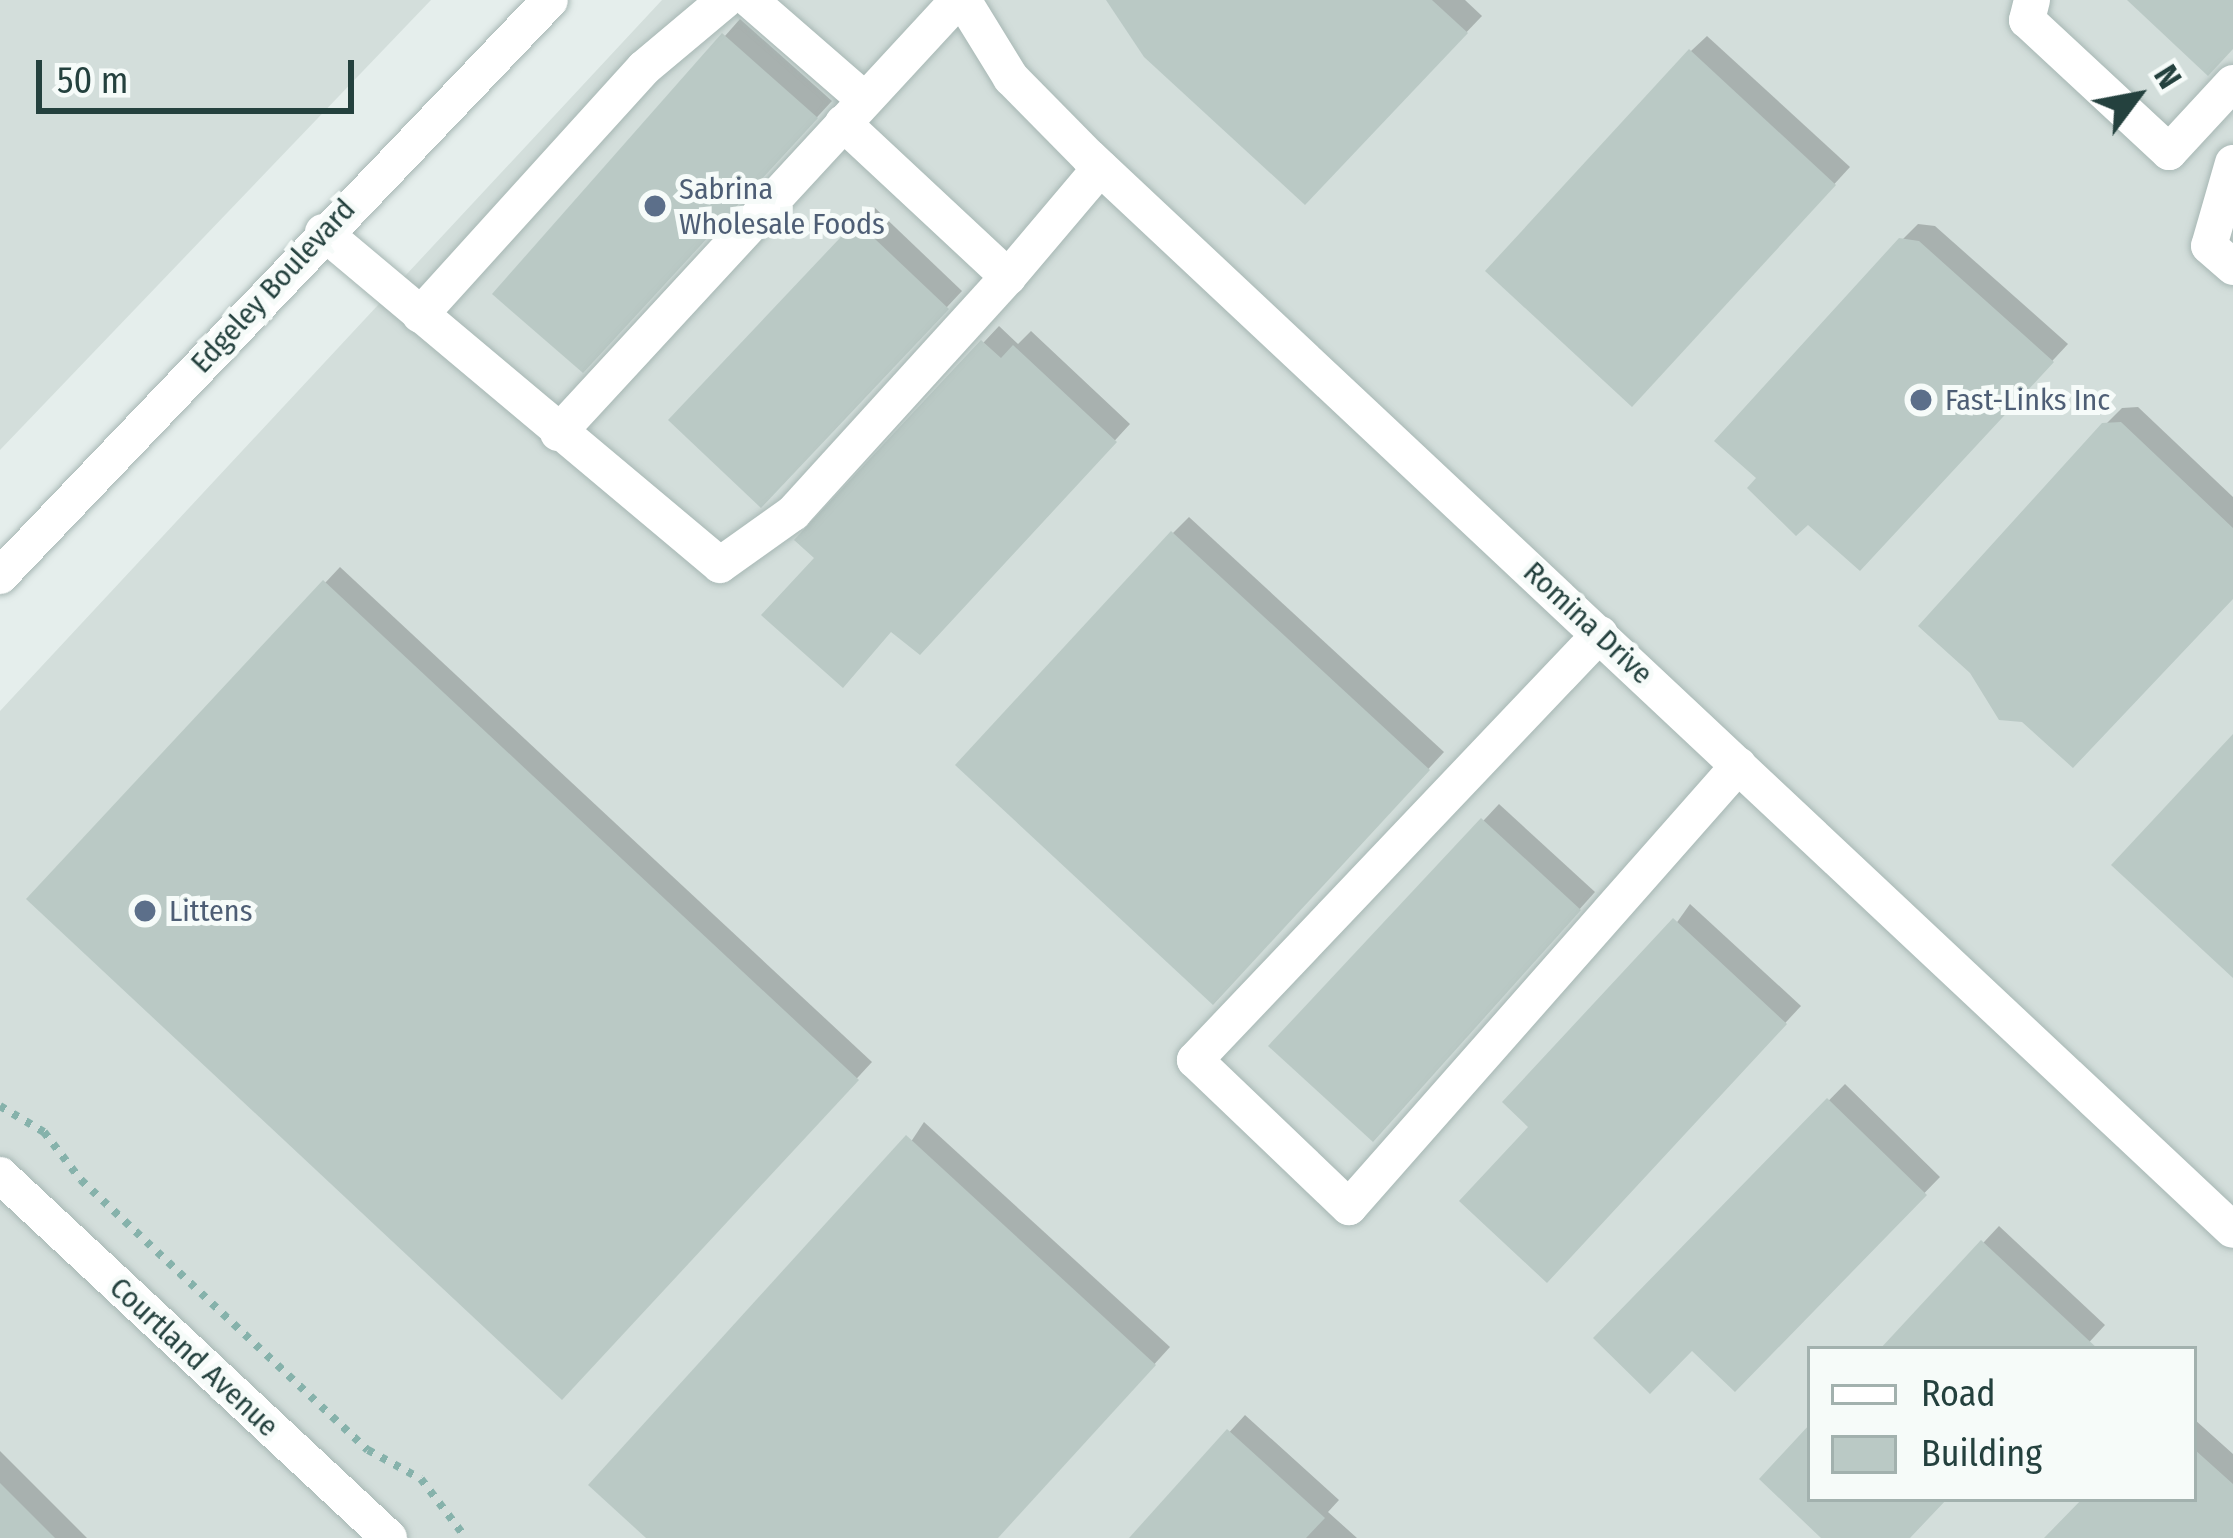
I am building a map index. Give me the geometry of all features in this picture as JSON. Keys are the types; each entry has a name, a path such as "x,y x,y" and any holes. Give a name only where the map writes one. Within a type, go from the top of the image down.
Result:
{"street":[{"name":"Edgeley Boulevard","path":"0,576 323,232 550,0"},
{"path":"420,315 644,68 724,0"},
{"path":"750,0 1008,277"},
{"path":"558,433 960,0"},
{"name":"Romina Drive","path":"960,0 1011,77 1100,168 2233,1230"},
{"path":"2032,0 2027,20 2169,152 2233,83"},
{"path":"2233,163 2210,246 2233,267"},
{"path":"323,232 720,565 793,513 1008,277 1100,168"},
{"path":"1600,634 1195,1060 1349,1207 1739,765"},
{"name":"Courtland Avenue","path":"0,1175 372,1533"}],"path":[{"path":"0,1106 44,1132 81,1180 368,1450 421,1479 466,1538"}],"shaded area":[{"path":"0,0 431,0 0,450"},
{"path":"662,0 2233,0 2233,1538 0,1538 0,711"}],"building":[{"path":"1106,0 1432,0 1468,33 1305,205 1144,57"},
{"path":"2127,0 2233,0 2233,49 2208,76"},
{"name":"Sabrina Wholesale Foods","path":"722,33 818,118 583,373 492,294"},
{"path":"1689,49 1836,185 1632,407 1485,271"},
{"path":"856,221 949,309 761,508 668,420"},
{"path":"1899,238 1919,241 2054,362 1860,571 1808,525 1796,536 1747,488 1756,478 1714,441"},
{"path":"981,340 1001,358 1013,345 1117,442 920,655 891,632 843,688 761,615 814,558 794,540"},
{"path":"2121,422 2233,528 2233,599 2073,768 2022,722 1999,720 1970,673 1918,626 2102,423"},
{"path":"1171,531 1430,770 1213,1005 955,765"},
{"path":"323,580 859,1080 562,1400 26,899"},
{"path":"2233,734 2233,978 2111,865"},
{"path":"1481,818 1581,910 1373,1142 1268,1046"},
{"path":"1673,918 1787,1024 1547,1283 1459,1201 1528,1127 1502,1102"},
{"path":"1827,1098 1927,1195 1735,1392 1692,1351 1650,1394 1593,1338"},
{"path":"906,1135 1156,1365 998,1538 646,1538 588,1485"},
{"path":"1981,1240 2095,1346 1883,1346"},
{"path":"1807,1427 1807,1502 1944,1502 1910,1538 1821,1538 1759,1479"},
{"path":"1227,1429 1325,1518 1306,1538 1129,1538"},
{"path":"2197,1452 2233,1484 2233,1538 2044,1538 2079,1502 2197,1502"},
{"path":"0,1483 55,1538 0,1538"}],"place":[{"name":"Sabrina Wholesale Foods","path":"655,206"},
{"name":"Fast-Links Inc","path":"1921,400"},
{"name":"Littens","path":"145,911"}]}
